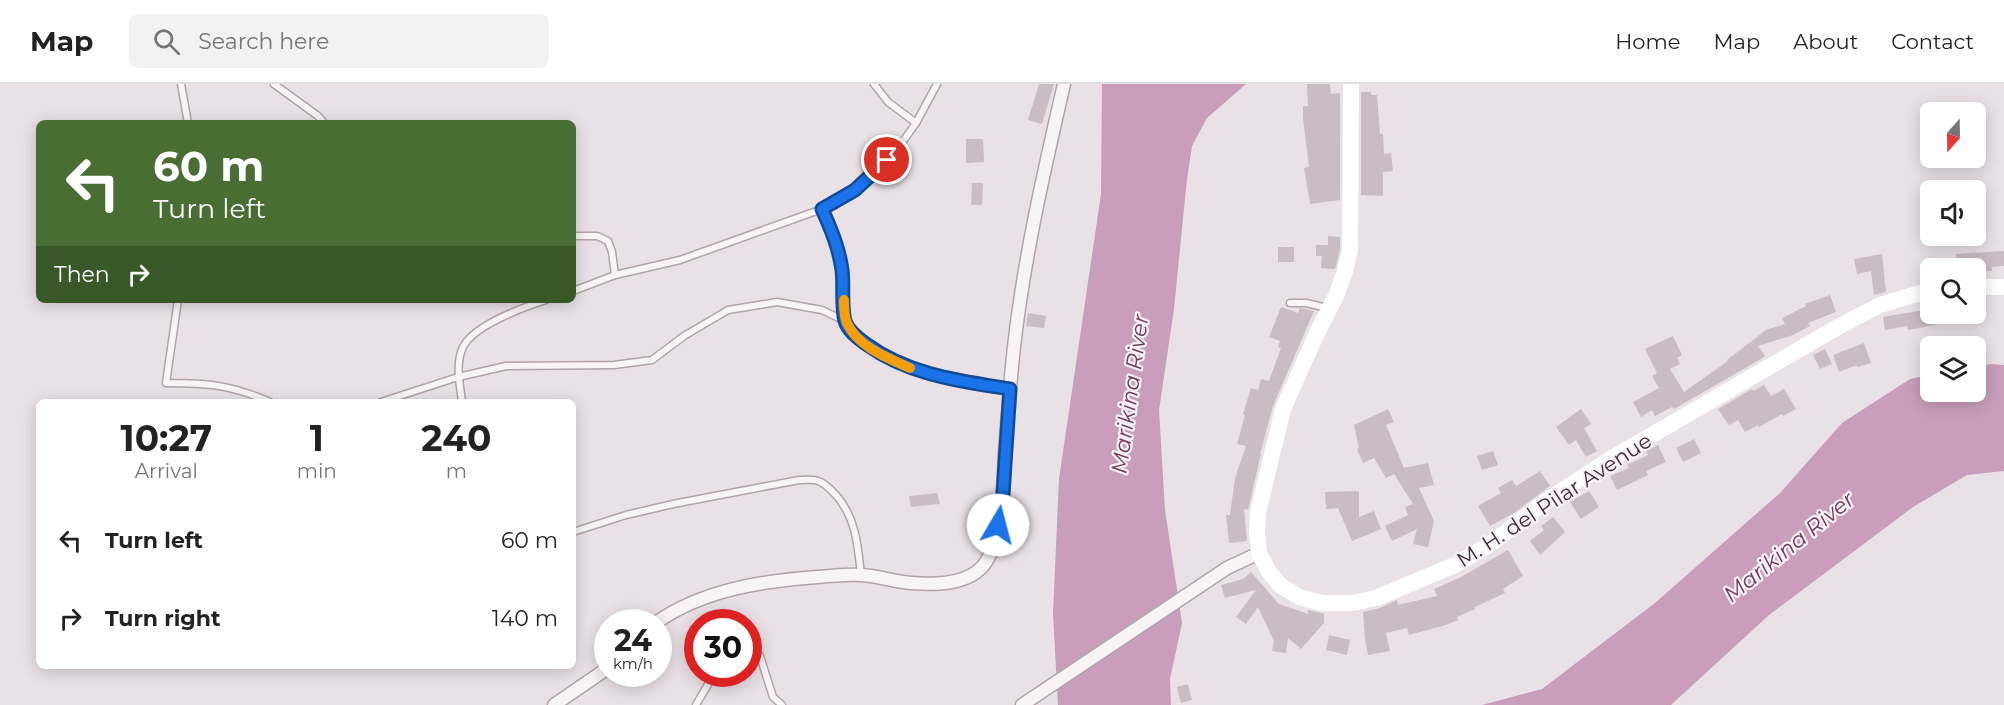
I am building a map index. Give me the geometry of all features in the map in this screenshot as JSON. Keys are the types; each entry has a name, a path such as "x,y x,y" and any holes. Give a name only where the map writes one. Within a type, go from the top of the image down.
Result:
{"street":[{"path":"672,613 735,588 794,579 861,575 933,585 974,575 986,562 995,543 1002,508 1010,389 1018,316 1035,215 1065,84"},
{"name":"M. H. del Pilar Avenue","path":"1351,84 1350,250 1345,271 1330,308 1283,409 1258,512 1259,553 1269,572 1281,586 1299,597 1322,603 1353,603 1376,598 1455,565 1490,545 1546,501 1609,460 1836,328 1880,305 1920,293"},
{"path":"1986,287 2004,287"},
{"path":"1022,705 1215,575 1259,553"},
{"path":"554,705 594,678"}],"lane":[{"path":"181,84 187,120"},
{"path":"274,84 321,120"},
{"path":"874,84 888,102 916,123"},
{"path":"576,290 615,275 680,260 822,209 855,190 899,147 916,123 937,84"},
{"path":"822,209 837,245 842,270 845,321 854,336 880,354 914,370 950,380 1010,389"},
{"path":"576,237 597,236 608,241 615,275"},
{"path":"390,399 458,377 506,366 614,365 652,360 684,336 728,310 777,302 822,310 845,321"},
{"path":"178,303 166,383 205,383 236,388 263,399"},
{"path":"462,399 458,377 463,346 476,332 536,303"},
{"path":"1290,303 1305,303 1330,308"},
{"path":"576,531 626,515 673,504 799,480 819,481 844,504 851,519 855,530 861,575"},
{"path":"762,662 773,697 782,705"},
{"path":"696,705 706,687"}],"water":[{"name":"Marikina River","path":"1102,84 1246,84 1207,118 1192,146 1174,309 1159,410 1165,510 1182,623 1170,679 1171,705 1058,705 1053,614 1059,479 1101,194"},
{"name":"Marikina River","path":"1986,365 2004,365 2004,471 1967,475 1913,507 1769,615 1671,705 1482,705 1542,689 1655,603 1781,492 1842,423 1910,379 1920,377 1920,402 1986,402"}],"building":[{"path":"1039,84 1054,84 1042,124 1028,120"},
{"path":"1307,84 1330,84 1331,94 1340,93 1340,200 1310,204 1304,168 1309,167 1303,118 1303,106 1308,106"},
{"path":"1361,92 1371,92 1371,95 1377,95 1384,154 1391,153 1393,171 1383,172 1383,196 1361,195"},
{"path":"966,139 983,139 984,162 966,163"},
{"path":"972,183 983,183 982,205 971,205"},
{"path":"1328,236 1340,237 1340,249 1335,269 1321,268 1322,256 1316,256 1316,245 1328,245"},
{"path":"1278,247 1294,247 1294,262 1278,262"},
{"path":"2004,251 2004,266 1992,267 1992,271 1986,272 1986,258 1956,258 1956,254"},
{"path":"1882,254 1886,292 1874,295 1871,271 1857,274 1854,259"},
{"path":"1830,295 1836,312 1808,323 1810,326 1793,335 1758,346 1765,356 1674,409 1672,407 1655,416 1652,410 1641,417 1633,402 1659,388 1652,376 1657,373 1645,349 1673,336 1682,355 1677,358 1680,364 1670,369 1684,392 1728,361 1766,330 1785,324 1782,318 1806,306 1805,304"},
{"path":"1281,307 1298,313 1300,308 1314,311 1273,406 1248,510 1244,509 1247,541 1229,543 1226,515 1230,515 1235,478 1246,446 1237,444 1245,415 1243,414 1251,388 1258,390 1261,379 1269,381 1281,348 1278,347 1280,341 1269,337"},
{"path":"1920,311 1920,324 1935,325 1908,330 1907,326 1885,330 1883,317"},
{"path":"1028,313 1046,316 1044,328 1026,326"},
{"path":"1864,343 1871,363 1857,367 1857,365 1839,372 1833,355"},
{"path":"1825,349 1832,364 1820,369 1813,355"},
{"path":"1764,385 1771,396 1784,389 1796,409 1745,432 1738,420 1729,425 1718,409 1752,389 1753,391"},
{"path":"1388,409 1394,422 1386,425 1404,468 1428,463 1434,485 1419,488 1434,521 1428,547 1413,544 1417,529 1392,541 1385,526 1408,515 1405,507 1413,504 1394,474 1386,478 1374,458 1363,463 1357,449 1359,448 1354,425"},
{"path":"1581,409 1591,424 1584,428 1597,451 1586,457 1576,440 1569,445 1556,427"},
{"path":"1694,439 1701,453 1683,462 1676,448"},
{"path":"1658,445 1666,462 1646,471 1648,475 1617,490 1610,476 1629,468 1627,465 1648,455 1646,451"},
{"path":"1493,451 1498,465 1482,470 1477,456"},
{"path":"1540,471 1550,486 1514,513 1490,526 1478,506 1501,493 1498,488 1512,480 1516,486"},
{"path":"1359,491 1359,517 1374,511 1381,529 1352,541 1338,508 1326,509 1325,492"},
{"path":"1589,491 1599,507 1581,519 1570,502"},
{"path":"937,493 940,504 911,507 909,496"},
{"path":"1553,517 1565,532 1540,555 1530,541 1544,530 1541,526"},
{"path":"1508,550 1523,576 1503,589 1505,593 1475,607 1457,617 1458,620 1446,625 1409,635 1407,628 1386,633 1390,651 1368,655 1363,612 1380,608 1397,600 1398,605 1437,596 1434,589 1461,577"},
{"path":"1251,572 1279,604 1308,614 1308,610 1324,614 1324,623 1301,649 1288,638 1286,653 1272,651 1274,641 1258,607 1246,624 1236,617 1256,590 1225,598 1221,585 1243,579"},
{"path":"1329,635 1350,640 1347,655 1326,650"},
{"path":"1188,684 1192,700 1181,703 1177,687"}],"slow traffic":[{"path":"844,300 845,321 854,336 880,354 910,368"}],"route":[{"path":"887,160 855,190 822,209 837,245 842,270 845,321 854,336 880,354 914,370 950,380 1010,389 1002,508 998,525"}]}
